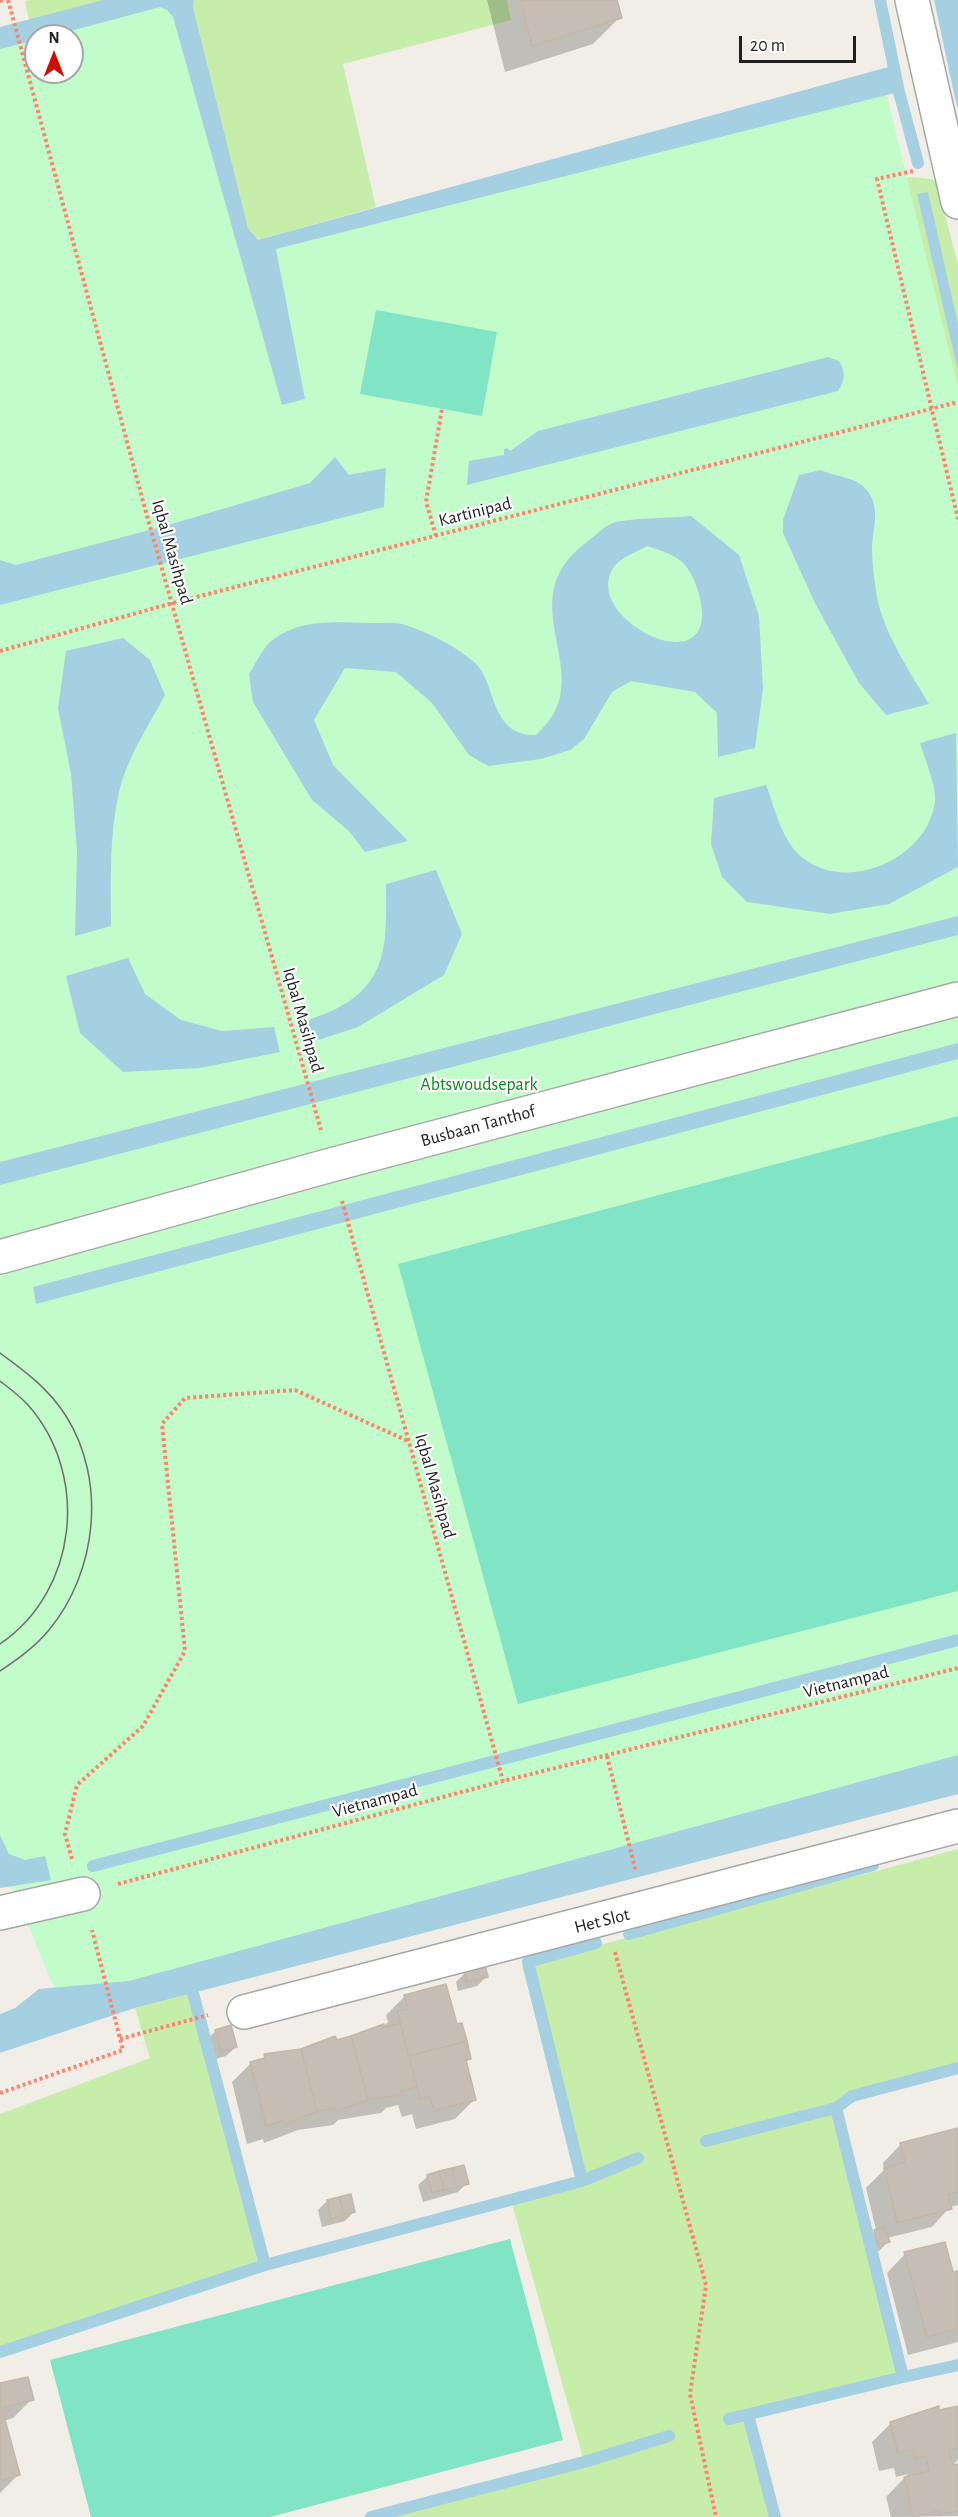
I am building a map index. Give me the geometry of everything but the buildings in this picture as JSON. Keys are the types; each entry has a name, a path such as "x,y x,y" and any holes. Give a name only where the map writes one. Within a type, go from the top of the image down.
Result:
{"street":[{"path":"912,0 958,202"},
{"name":"Busbaan Tanthof","path":"0,1257 331,1165 958,999"},
{"name":"Het Slot","path":"229,2013 606,1919 958,1826"},
{"path":"0,1913 83,1894"}],"path":[{"name":"Iqbal Masihpad","path":"8,0 147,516 315,1111"},
{"path":"949,163 877,179 958,519"},
{"name":"Kartinipad","path":"0,651 173,603 958,402"},
{"path":"436,536 426,502 442,409"},
{"name":"Iqbal Masihpad","path":"341,1199 503,1781"},
{"path":"0,2093 123,2050 83,1894 65,1834 77,1785 143,1726 185,1651 162,1424 185,1398 295,1390 408,1441"},
{"name":"Vietnampad","path":"83,1894 503,1781 958,1668"},
{"path":"607,1756 638,1880"},
{"path":"606,1919 706,2285 690,2394 716,2517"},
{"path":"120,2039 229,2013"}],"green space":[{"path":"103,0 29,20 25,1"},
{"name":"Abtswoudsepark","path":"175,0 246,250 884,83 958,388 958,1782 61,2004 0,1859 0,38 24,33 24,84 84,84 84,24 64,24"},
{"path":"194,0 507,0 511,20 343,64 376,207 258,240 248,228 193,7"},
{"path":"909,177 933,179 937,185 958,264 958,396 898,179"},
{"path":"376,310 497,332 482,416 360,394"},
{"path":"958,1116 958,1591 518,1704 398,1264"},
{"path":"958,1849 958,2068 852,2096 836,2108 903,2377 749,2415 775,2517 371,2517 584,2462 511,2200 582,2181 522,1966"},
{"path":"193,1993 265,2265 0,2352 0,2114 150,2058 135,2008"},
{"path":"510,2239 563,2440 270,2517 91,2517 50,2360"}],"water":[{"path":"103,0 194,0 193,7 248,228 258,240 892,66 899,92 276,249 305,399 282,405 173,17 167,10 160,7 84,27 84,24 24,24 24,43 0,49 0,27"},
{"path":"934,0 958,0 958,109 955,98"},
{"path":"928,192 958,324 958,371 917,194"},
{"path":"828,357 839,361 844,372 838,391 467,485 469,461 504,455 504,449 507,448 510,451 538,431"},
{"path":"335,457 349,475 386,468 384,507 0,605 0,560 16,565 165,526 310,483"},
{"path":"821,470 859,483 872,499 875,513 872,554 878,602 893,642 929,704 886,715 859,683 815,603 783,533 783,520 799,475"},
{"path":"691,516 739,555 759,616 763,689 755,748 718,757 717,713 695,692 631,681 612,692 584,739 570,750 541,759 488,766 469,755 432,703 396,672 345,668 314,720 333,765 408,841 365,852 349,831 312,800 253,702 249,674 266,646 280,635 304,625 317,623 398,623 431,635 475,663 482,672 502,718 510,727 521,733 536,735 555,712 561,688 561,664 553,614 554,589 564,565 587,542 613,523","holes":["647,546 674,556 690,572 698,591 702,621 693,637 676,642 654,637 633,625 617,608 608,589 613,568 619,561"]},
{"path":"123,638 150,660 165,695 133,754 119,792 112,842 111,926 75,936 77,851 71,774 58,708 66,651"},
{"path":"956,733 958,867 889,904 830,914 747,902 722,877 711,844 714,798 766,785 791,846 807,861 825,870 846,872 866,870 886,863 904,852 919,838 930,821 935,801 932,781 920,743"},
{"path":"436,870 462,934 444,975 358,1027 309,1043 303,1022 337,1008 357,995 369,982 377,968 385,937 386,884"},
{"path":"958,916 958,935 0,1185 0,1162"},
{"path":"128,958 145,994 181,1020 222,1031 274,1027 280,1052 200,1068 123,1072 80,1033 66,976"},
{"path":"958,1043 958,1059 36,1304 33,1287"},
{"path":"958,1755 958,1794 135,2008 0,2053 0,2014 15,2008 39,1989 129,1981"},
{"path":"0,1835 9,1854 25,1860 45,1856 51,1880 0,1888"}],"waterway":[{"path":"880,0 899,92 918,163"},
{"path":"93,1866 958,1640"},
{"path":"629,1934 873,1865"},
{"path":"582,2181 528,1962 596,1943"},
{"path":"193,1993 265,2265 582,2181 638,2158"},
{"path":"706,2141 836,2108 852,2096 958,2068"},
{"path":"729,2419 903,2377 836,2108"},
{"path":"0,2352 265,2265"},
{"path":"903,2377 958,2365"},
{"path":"748,2415 775,2517"},
{"path":"371,2517 584,2462 669,2436"}],"tram line":[{"path":"0,1353 44,1389 66,1416 79,1441 87,1469 91,1497 91,1526 86,1554 78,1581 65,1607 38,1642 0,1671"},
{"path":"0,1381 28,1405 48,1433 61,1464 67,1497 66,1531 59,1564 46,1594 26,1621 0,1644"}]}
